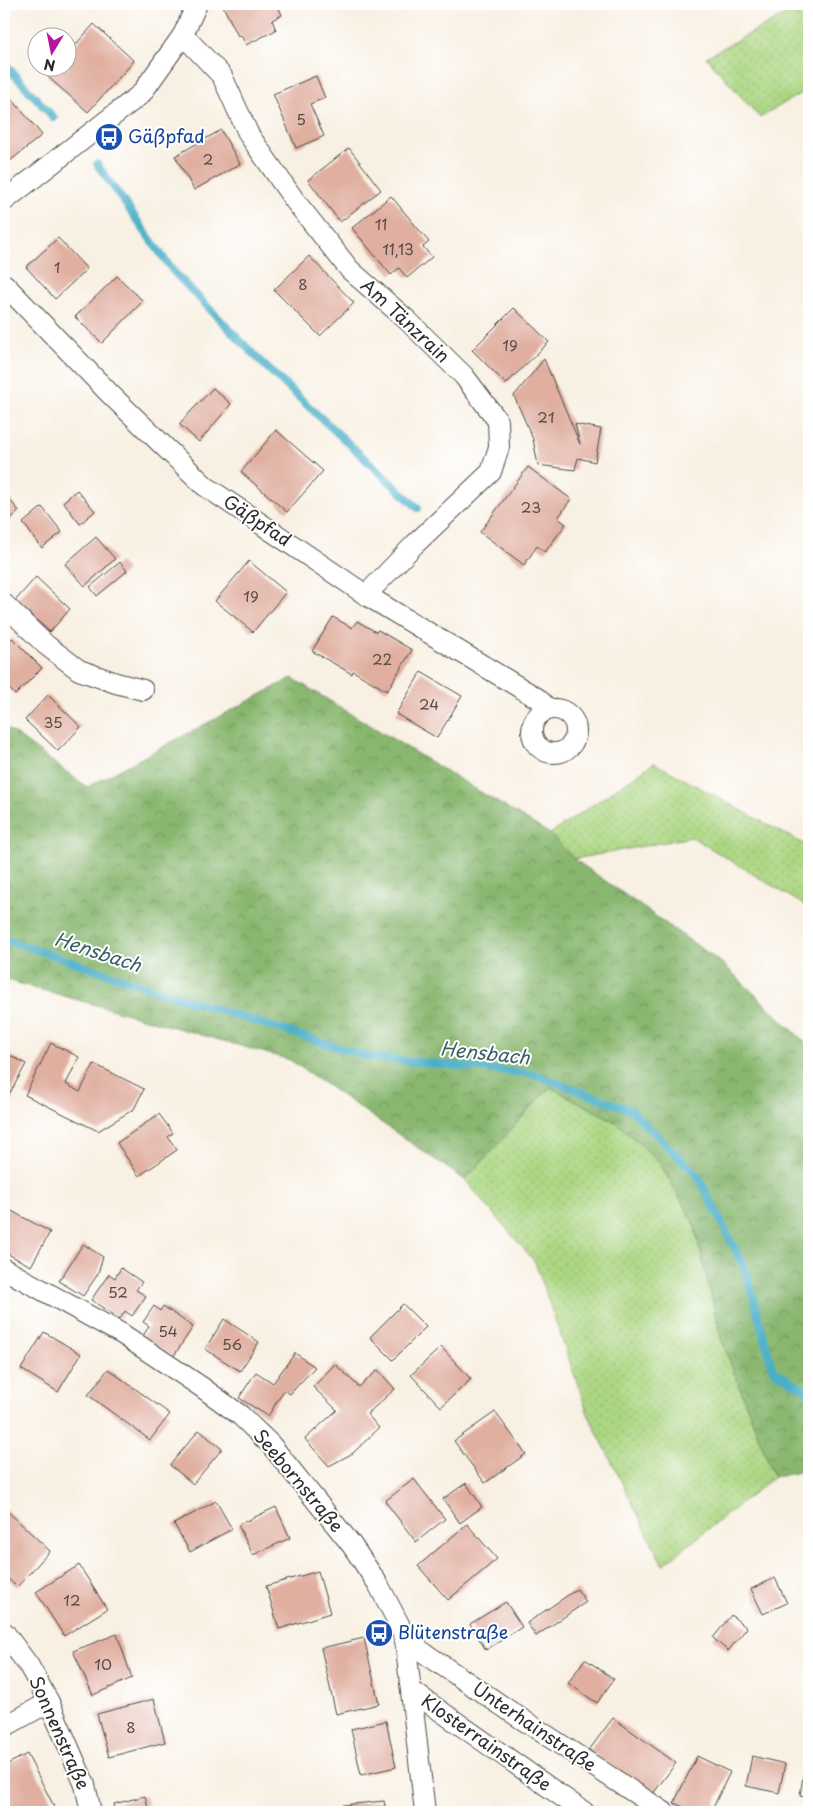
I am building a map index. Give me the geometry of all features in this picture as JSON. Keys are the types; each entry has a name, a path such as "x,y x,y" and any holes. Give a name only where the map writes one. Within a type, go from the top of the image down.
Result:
{"street":[{"path":"4,201 141,94 183,35 196,4"},
{"name":"Am Tänzrain","path":"183,35 222,76 249,135 295,201 350,270 408,320 464,376 498,421 499,448 491,472 366,595"},
{"name":"Gäßpfad","path":"4,284 108,394 205,486 366,595 537,698 549,709"},
{"path":"4,604 46,644 79,670 143,690"},
{"name":"Seebornstraße","path":"4,1269 122,1334 240,1415 271,1445 351,1544 378,1584 399,1624 405,1640 425,1812"},
{"name":"Sonnenstraße","path":"4,1632 29,1666 49,1702 84,1785 91,1812"},
{"name":"Unterhainstraße","path":"405,1640 664,1812"},
{"name":"Klosterrainstraße","path":"412,1691 584,1812"},
{"path":"4,1727 49,1702"}],"green space":[{"path":"805,4 809,4 809,88 760,118 706,57"},
{"path":"292,678 550,834 574,859 722,963 809,1046 809,1470 774,1477 721,1338 694,1224 660,1163 616,1122 550,1087 465,1180 290,1060 4,979 4,726 87,787"},
{"path":"654,763 809,847 809,908 692,837 574,859 550,834"},
{"path":"550,1087 616,1122 660,1163 694,1224 721,1338 774,1477 663,1565 588,1414 535,1262 465,1180"}],"building":[{"path":"222,4 277,4 282,15 272,20 276,30 246,45 241,35 238,36"},
{"path":"94,24 134,61 88,112 49,78 78,78 78,42"},
{"path":"316,76 325,98 310,104 324,136 296,148 273,94"},
{"path":"6,92 42,135 4,166 4,94"},
{"path":"221,130 240,164 194,190 175,156"},
{"path":"349,148 381,190 340,222 308,180"},
{"path":"391,196 429,242 423,247 432,257 407,278 399,268 391,275 352,228"},
{"path":"58,238 87,269 55,299 26,267"},
{"path":"309,256 354,303 320,336 274,290"},
{"path":"117,276 143,301 102,343 75,317"},
{"path":"514,308 549,342 506,384 472,350"},
{"path":"544,359 580,444 575,424 601,429 595,462 578,458 575,470 538,465 533,439 514,396"},
{"path":"213,388 231,404 199,442 179,424"},
{"path":"276,430 323,471 287,512 241,472"},
{"path":"528,467 571,499 558,518 566,524 545,552 537,546 524,565 480,532"},
{"path":"77,490 95,511 80,524 63,502"},
{"path":"4,493 19,511 4,525"},
{"path":"42,507 62,532 42,548 23,523"},
{"path":"96,537 115,559 85,586 65,564"},
{"path":"249,561 286,592 253,632 215,601"},
{"path":"120,562 127,571 97,596 90,587"},
{"path":"36,577 70,609 50,632 15,601"},
{"path":"333,617 352,628 357,621 376,632 378,630 412,650 387,691 353,671 352,674 312,651"},
{"path":"12,638 42,668 15,695 4,683 4,646"},
{"path":"421,672 462,696 437,738 396,714"},
{"path":"48,695 81,727 58,751 25,720"},
{"path":"51,1043 79,1057 66,1084 80,1092 94,1064 144,1089 134,1109 98,1131 25,1095"},
{"path":"4,1052 26,1064 4,1104"},
{"path":"159,1114 173,1133 168,1137 177,1150 139,1176 117,1143"},
{"path":"8,1209 50,1232 31,1266 4,1252 4,1218"},
{"path":"83,1244 103,1257 98,1274 83,1296 59,1281"},
{"path":"121,1268 142,1282 136,1290 146,1296 132,1316 125,1311 120,1319 91,1300 109,1274 115,1278"},
{"path":"403,1304 426,1327 393,1360 370,1337"},
{"path":"154,1306 160,1311 163,1306 193,1327 173,1357 143,1336 149,1326 143,1322"},
{"path":"224,1319 259,1342 240,1371 205,1349"},
{"path":"44,1332 81,1354 58,1392 21,1369"},
{"path":"441,1347 471,1379 441,1407 411,1375"},
{"path":"295,1353 315,1367 290,1394 284,1390 268,1416 239,1398 256,1372 273,1383"},
{"path":"335,1364 359,1387 378,1370 395,1389 367,1414 379,1428 353,1453 329,1466 305,1439 337,1410 313,1387"},
{"path":"108,1369 170,1414 150,1440 88,1395"},
{"path":"495,1412 526,1454 485,1483 454,1441"},
{"path":"199,1430 222,1449 193,1484 170,1465"},
{"path":"414,1479 445,1519 416,1542 385,1501"},
{"path":"466,1483 482,1507 460,1523 443,1499"},
{"path":"216,1501 232,1529 190,1552 174,1524"},
{"path":"276,1507 290,1538 253,1555 238,1525"},
{"path":"4,1508 50,1551 17,1587 4,1575"},
{"path":"467,1524 497,1559 448,1600 418,1566"},
{"path":"79,1565 107,1609 64,1636 36,1592"},
{"path":"318,1571 330,1613 279,1629 266,1586"},
{"path":"775,1578 787,1603 763,1614 751,1589"},
{"path":"577,1589 586,1602 536,1636 527,1623"},
{"path":"506,1602 522,1627 486,1650 470,1624"},
{"path":"731,1615 747,1628 728,1651 713,1638"},
{"path":"117,1634 132,1678 93,1695 73,1651"},
{"path":"364,1638 379,1704 336,1714 321,1648"},
{"path":"585,1659 614,1679 597,1703 568,1683"},
{"path":"154,1699 165,1742 109,1757 97,1714"},
{"path":"613,1718 676,1763 652,1795 589,1750"},
{"path":"386,1721 396,1767 361,1775 351,1729"},
{"path":"27,1754 57,1812 6,1812 4,1809 4,1766"},
{"path":"697,1756 730,1772 711,1812 694,1812 674,1803"},
{"path":"752,1756 785,1764 779,1793 746,1786"},
{"path":"804,1771 809,1771 809,1797 800,1795"},
{"path":"145,1796 149,1812 116,1812 114,1804"},
{"path":"384,1801 386,1812 344,1812 343,1805"},
{"path":"498,1807 499,1812 476,1812 476,1811"}],"waterway":[{"path":"4,63 54,118"},
{"path":"97,164 173,271 263,364 418,508"},
{"name":"Hensbach","path":"4,939 174,996 369,1057 533,1074 631,1110 698,1176 746,1271 773,1370 809,1392"}],"place":[{"name":"Gäßpfad","path":"109,137"},
{"name":"Blütenstraße","path":"379,1633"}]}
